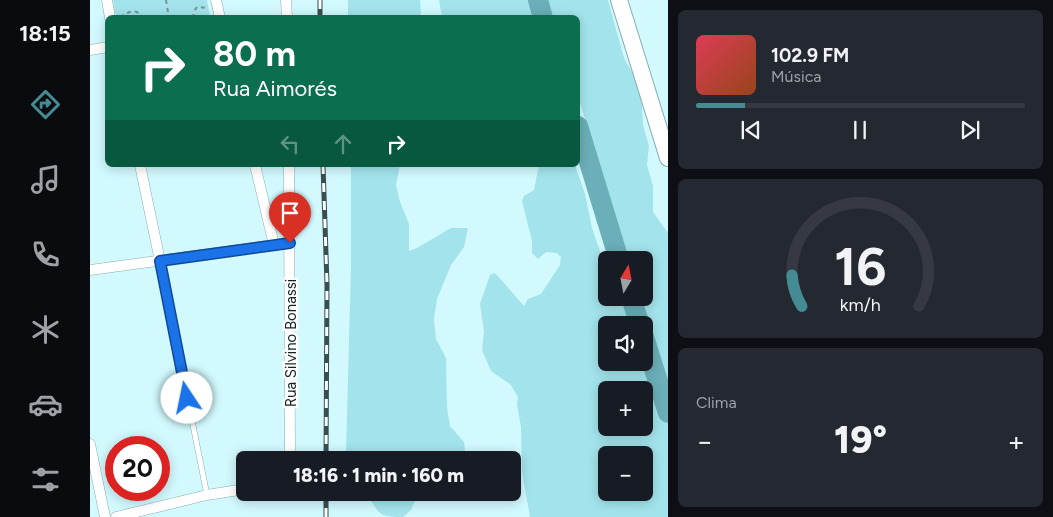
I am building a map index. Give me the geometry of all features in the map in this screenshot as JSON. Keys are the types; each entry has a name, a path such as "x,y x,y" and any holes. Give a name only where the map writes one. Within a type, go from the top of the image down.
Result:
{"main road":[{"path":"619,0 668,158"}],"street":[{"path":"107,0 114,15"},
{"path":"216,0 219,15"},
{"path":"286,0 286,15"},
{"path":"90,50 105,48"},
{"path":"140,167 160,261"},
{"path":"255,167 274,245"},
{"name":"Rua Silvino Bonassi","path":"289,167 290,451"},
{"path":"90,270 290,243"},
{"path":"90,444 105,517"},
{"path":"116,517 207,495 236,490"}],"lane":[{"path":"160,261 207,495"}],"path":[{"path":"166,0 168,15"},
{"path":"193,15 197,7 208,8"},
{"path":"120,15 136,11 142,15"}],"shaded area":[{"path":"113,0 207,0 210,15 116,15"},
{"path":"348,0 420,0 421,15 348,15"},
{"path":"439,0 608,0 624,58 641,88 643,125 649,146 647,165 653,186 653,212 668,233 668,384 653,336 653,316 647,316 644,306 653,306 653,251 626,251 580,102 580,15 442,15"},
{"path":"351,167 400,167 396,185 400,202 409,224 409,251 451,228 468,228 464,247 451,265 437,299 434,319 436,339 446,358 447,408 450,426 464,442 465,451 346,451 351,265"},
{"path":"539,167 576,167 600,251 598,251 598,306 623,306 628,316 598,316 598,371 652,371 668,414 668,517 530,517 522,472 518,397 511,385 491,371 482,350 484,331 480,304 490,275 493,273 496,274 524,306 528,299 541,294 560,265 561,257 557,253 546,252 538,259 532,253 532,241 522,201 524,196 534,190"},
{"path":"372,501 415,501 411,510 403,517 383,515"}],"waterway":[{"path":"538,0 542,15"},
{"path":"580,133 616,251"},
{"path":"634,306 637,316"},
{"path":"653,366 668,413"}],"railway":[{"path":"320,0 320,15"},
{"path":"323,167 327,284 326,451"},
{"path":"326,501 326,517"}],"route":[{"path":"187,398 160,261 290,243"}]}
